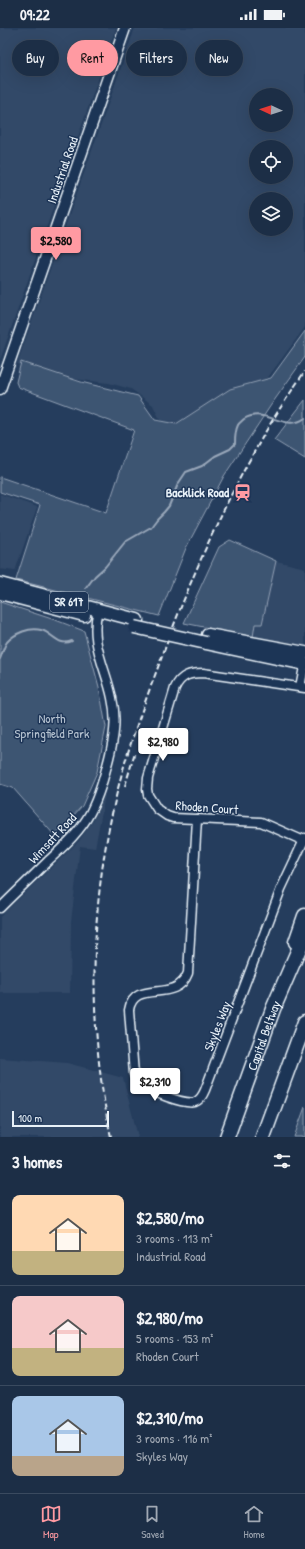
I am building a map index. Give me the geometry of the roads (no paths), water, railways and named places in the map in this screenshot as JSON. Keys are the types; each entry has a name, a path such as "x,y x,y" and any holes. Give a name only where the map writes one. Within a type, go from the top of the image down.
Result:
{"highway":[{"path":"273,1009 305,916"},
{"name":"Capital Beltway","path":"228,1137 273,1009 305,935"},
{"path":"264,1137 305,1022"},
{"path":"270,1117 305,1039"}],"main road":[{"name":"SR 617","path":"0,584 97,614"},
{"name":"SR 617","path":"0,593 305,660"}],"street":[{"name":"Industrial Road","path":"1,384 125,28"},
{"name":"Wimsatt Road","path":"0,908 69,840 89,814 99,792 113,742 115,719 112,698 97,645 95,628 97,614"},
{"path":"302,688 305,660"},
{"name":"Rhoden Court","path":"302,688 203,674 187,675 180,680 173,695 148,778 147,789 152,803 162,813 173,818 261,822 304,839"},
{"name":"Skyles Way","path":"197,819 188,973 186,979 178,987 135,996 129,1010 134,1074 136,1080 148,1089 186,1102 198,1100 205,1090 281,890 304,839"}],"waterway":[{"path":"86,588 125,542 151,527 164,512 169,506 178,484 186,472 202,466 215,456 230,449 235,444 237,427 244,419 260,415 290,423 298,422 305,418"},
{"path":"0,659 7,642 14,636 28,630 37,629 59,641 72,641"}],"railway":[{"path":"111,1137 97,1045 95,951 98,904 104,857 124,766 170,634 216,525 262,437 305,371"},
{"path":"125,786 135,752"}],"place":[{"name":"Backlick Road","path":"242,492"}],"park label":[{"name":"North Springfield Park","path":"52,726"}]}
